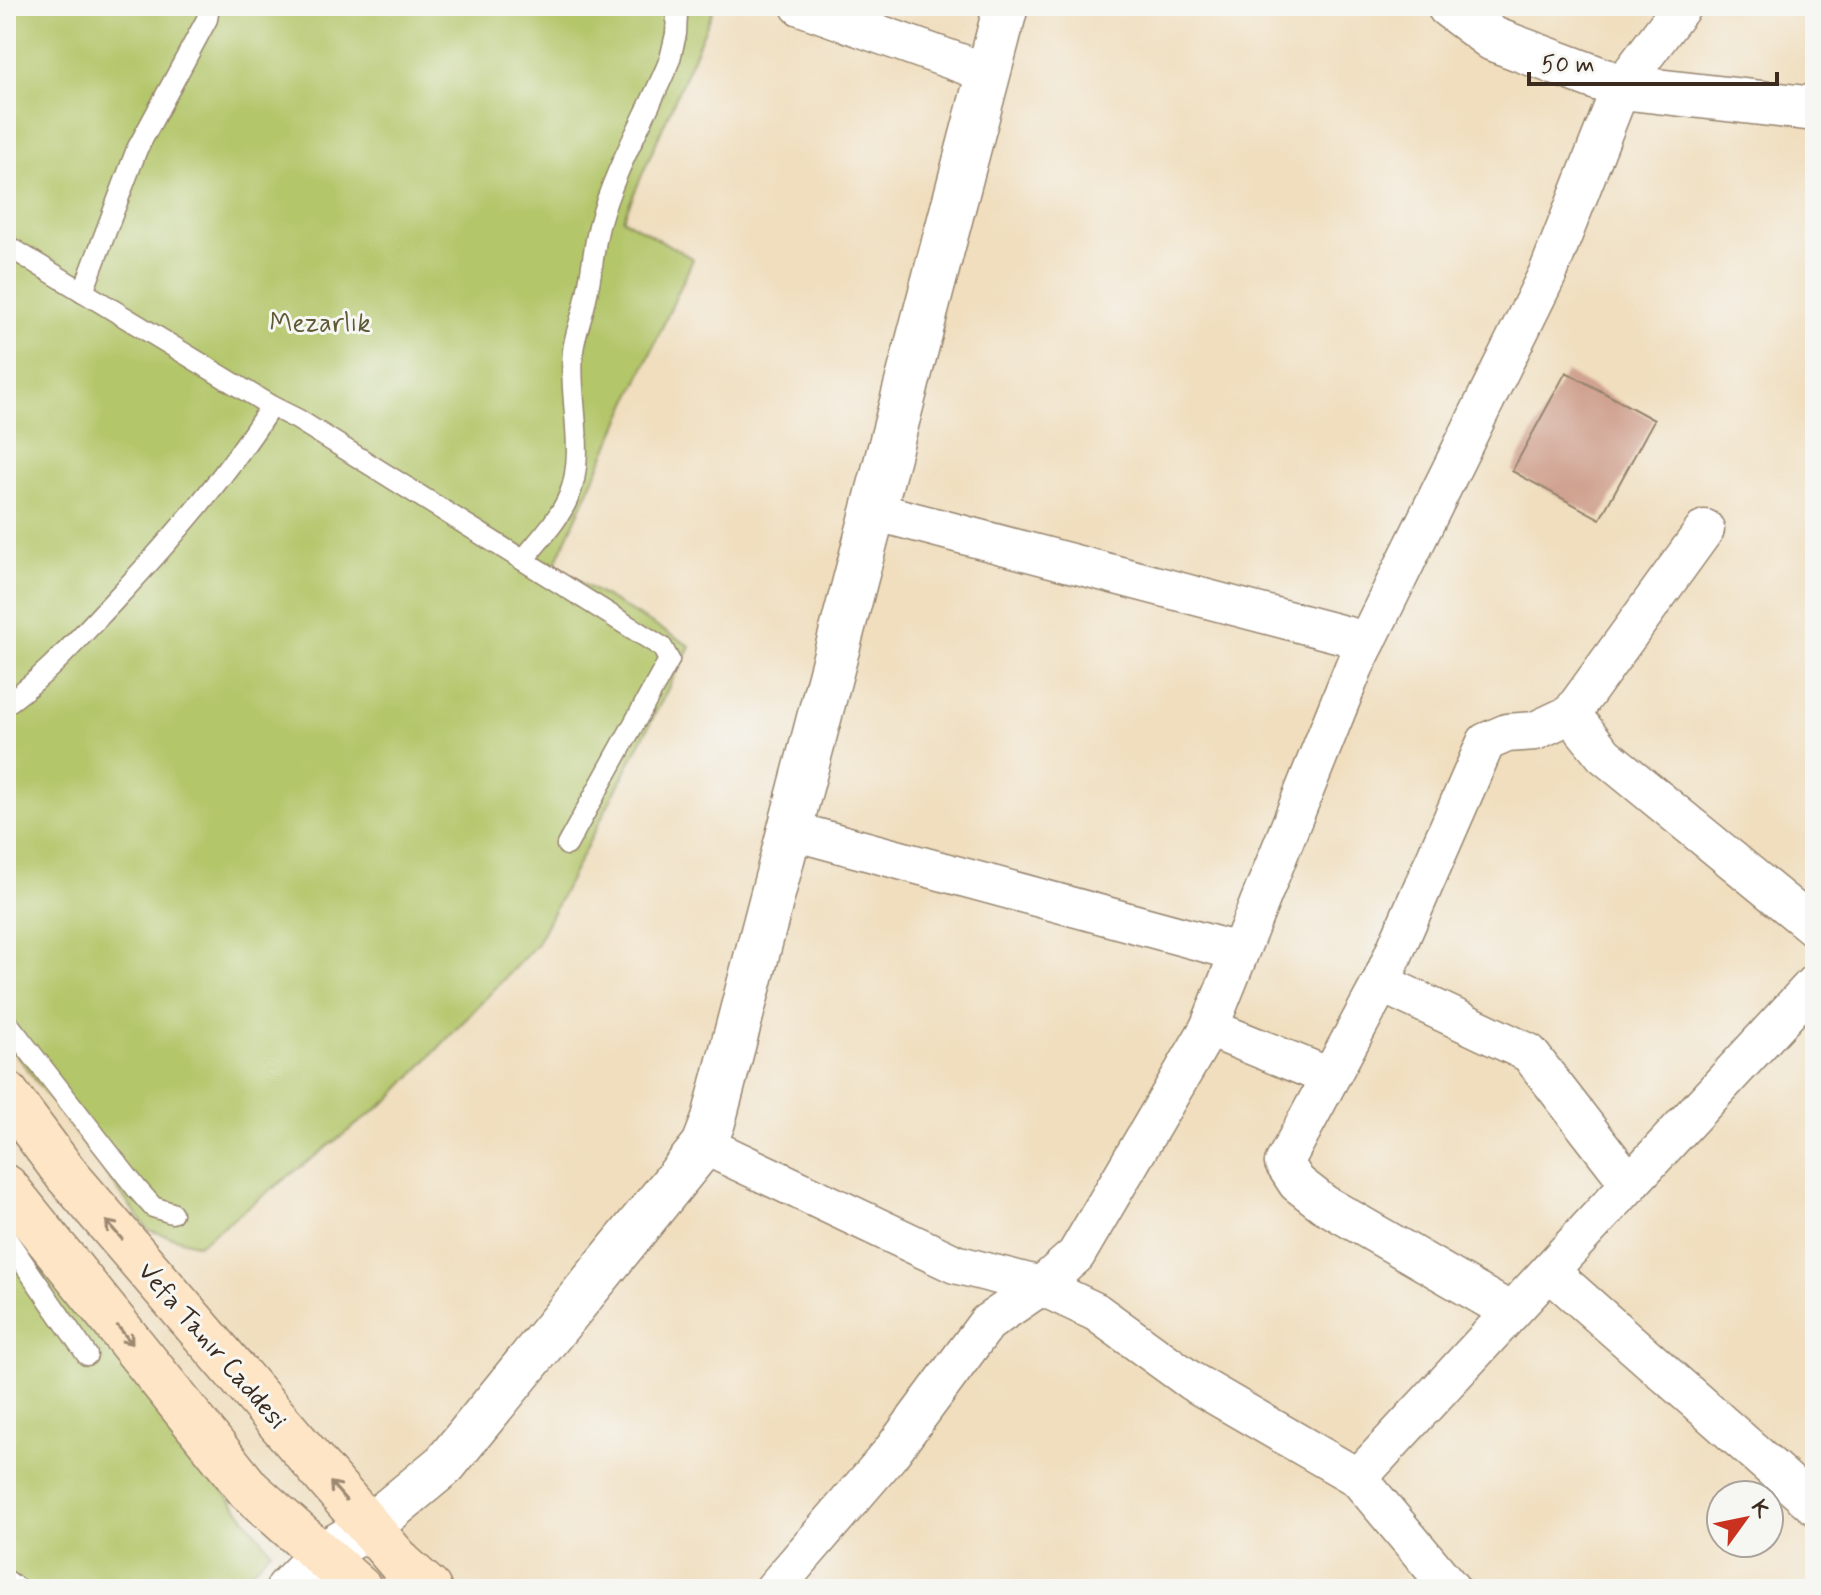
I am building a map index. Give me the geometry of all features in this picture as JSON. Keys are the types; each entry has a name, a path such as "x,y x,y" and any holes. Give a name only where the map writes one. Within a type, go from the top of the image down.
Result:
{"main road":[{"name":"Vefa Tanır Caddesi","path":"6,1093 66,1174 401,1564 429,1589"},
{"path":"6,1187 249,1490 360,1589"}],"street":[{"path":"800,6 988,73"},
{"path":"288,1589 321,1555 369,1527 445,1464 704,1145 713,1122 1006,6"},
{"path":"1449,6 1493,39 1621,87 1815,109"},
{"path":"774,1589 890,1454 987,1323 1041,1286 1076,1255 1209,1028 1354,667 1548,273 1621,87 1682,6"},
{"path":"873,511 1367,641"},
{"path":"1511,1312 1324,1204 1297,1183 1284,1163 1381,983 1486,742 1507,733 1535,731 1571,714 1705,529"},
{"path":"1571,714 1604,755 1815,928"},
{"path":"789,830 1239,952"},
{"path":"1381,983 1529,1053 1630,1184"},
{"path":"1358,1478 1815,983"},
{"path":"1209,1028 1330,1077"},
{"path":"704,1145 955,1264 1041,1286 1096,1312 1191,1381 1358,1478 1451,1589"},
{"path":"1549,1271 1812,1497"}],"lane":[{"path":"83,292 137,149 207,19 209,6"},
{"path":"523,560 559,514 569,495 574,477 573,350 587,297 599,227 607,201 670,59 677,15"},
{"path":"6,245 297,419 662,647 669,660 567,845"},
{"path":"6,704 63,656 150,563 241,452 271,406"},
{"path":"6,1021 137,1189 153,1207 172,1213"},
{"path":"6,1238 87,1355"},
{"path":"6,1580 18,1589"}],"green space":[{"name":"Mezarlık","path":"6,6 698,6 713,11 623,219 693,259 554,567 690,646 536,945 390,1099 198,1245 148,1230 6,1041"},
{"path":"6,1213 271,1551 233,1589 6,1589"}],"building":[{"path":"1566,372 1654,420 1600,519 1512,471"}]}
